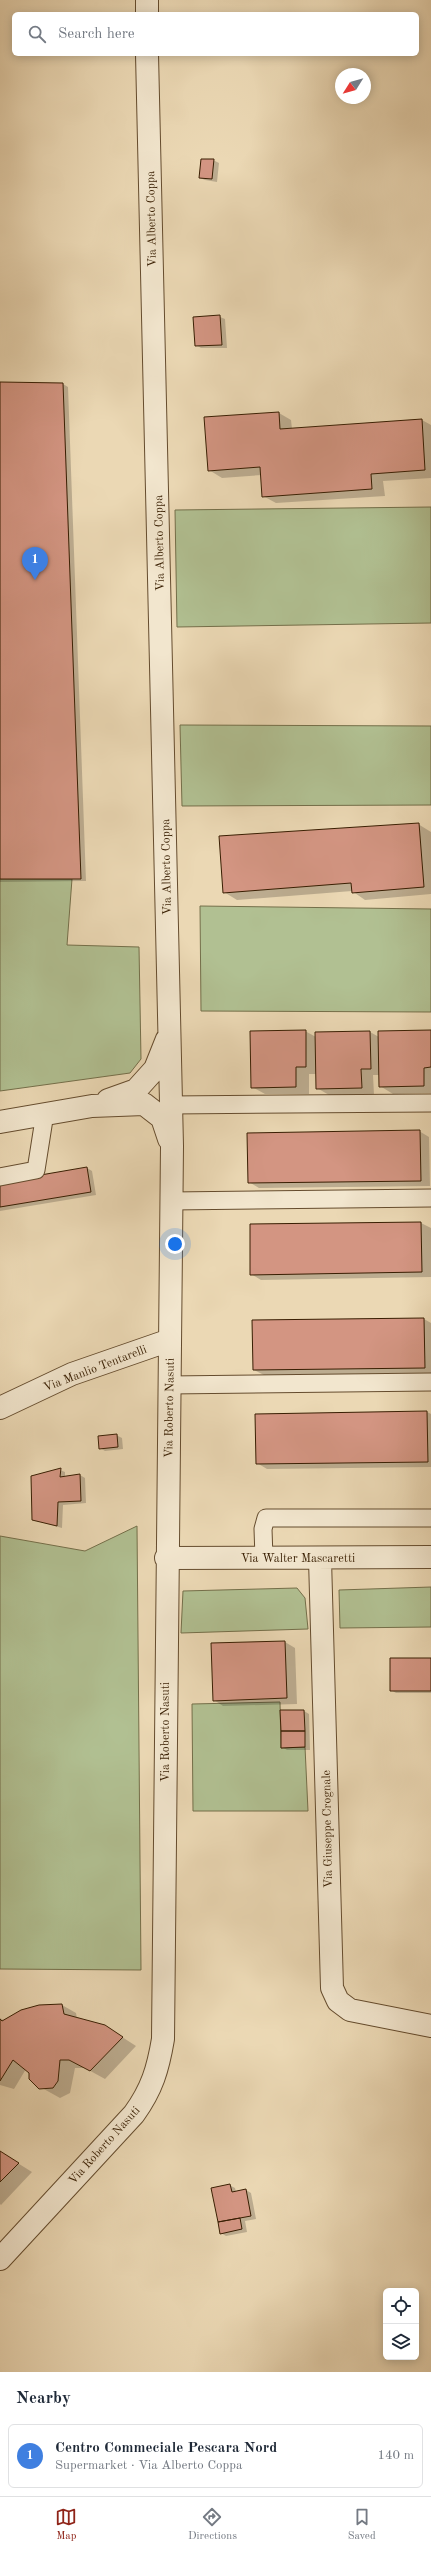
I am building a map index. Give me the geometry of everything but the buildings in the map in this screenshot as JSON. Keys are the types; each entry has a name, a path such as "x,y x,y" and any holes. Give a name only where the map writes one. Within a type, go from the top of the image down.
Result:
{"street":[{"path":"147,0 147,12"},
{"name":"Via Alberto Coppa","path":"147,56 172,1146"},
{"name":"Via Alberto Coppa","path":"92,1106 136,1090 155,1069 170,1032"},
{"name":"Via Alberto Coppa","path":"0,1122 92,1106 144,1104 162,1118 172,1146"},
{"name":"Via Roberto Nasuti","path":"0,2259 134,2114 145,2098 157,2071 163,2039 166,1558 172,1146"},
{"name":"Via Manlio Tentarelli","path":"0,1408 72,1374 170,1340"},
{"name":"Via Walter Mascaretti","path":"166,1558 431,1557"},
{"name":"Via Giuseppe Crognale","path":"320,1558 329,1974 332,1988 338,2001 350,2010 431,2026"}],"lane":[{"path":"142,0 144,12"},
{"path":"171,1105 431,1103"},
{"path":"0,1177 36,1170 45,1113"},
{"path":"171,1201 431,1198"},
{"path":"169,1385 431,1382"},
{"path":"264,1558 263,1529 266,1518 431,1518"}],"green space":[{"path":"431,507 431,623 177,627 175,510"},
{"path":"180,725 431,726 431,805 182,806"},
{"path":"0,879 72,879 67,945 139,947 141,1059 130,1073 0,1091"},
{"path":"200,906 431,909 431,1012 201,1011"},
{"path":"137,1526 141,1970 0,1969 0,1536 85,1551"},
{"path":"431,1587 431,1627 340,1628 339,1590"},
{"path":"297,1588 305,1598 308,1629 181,1633 183,1591"},
{"path":"280,1702 281,1748 305,1747 308,1811 193,1811 192,1704"}],"place":[{"name":"Centro Commeciale Pescara Nord","path":"35,580"}]}
